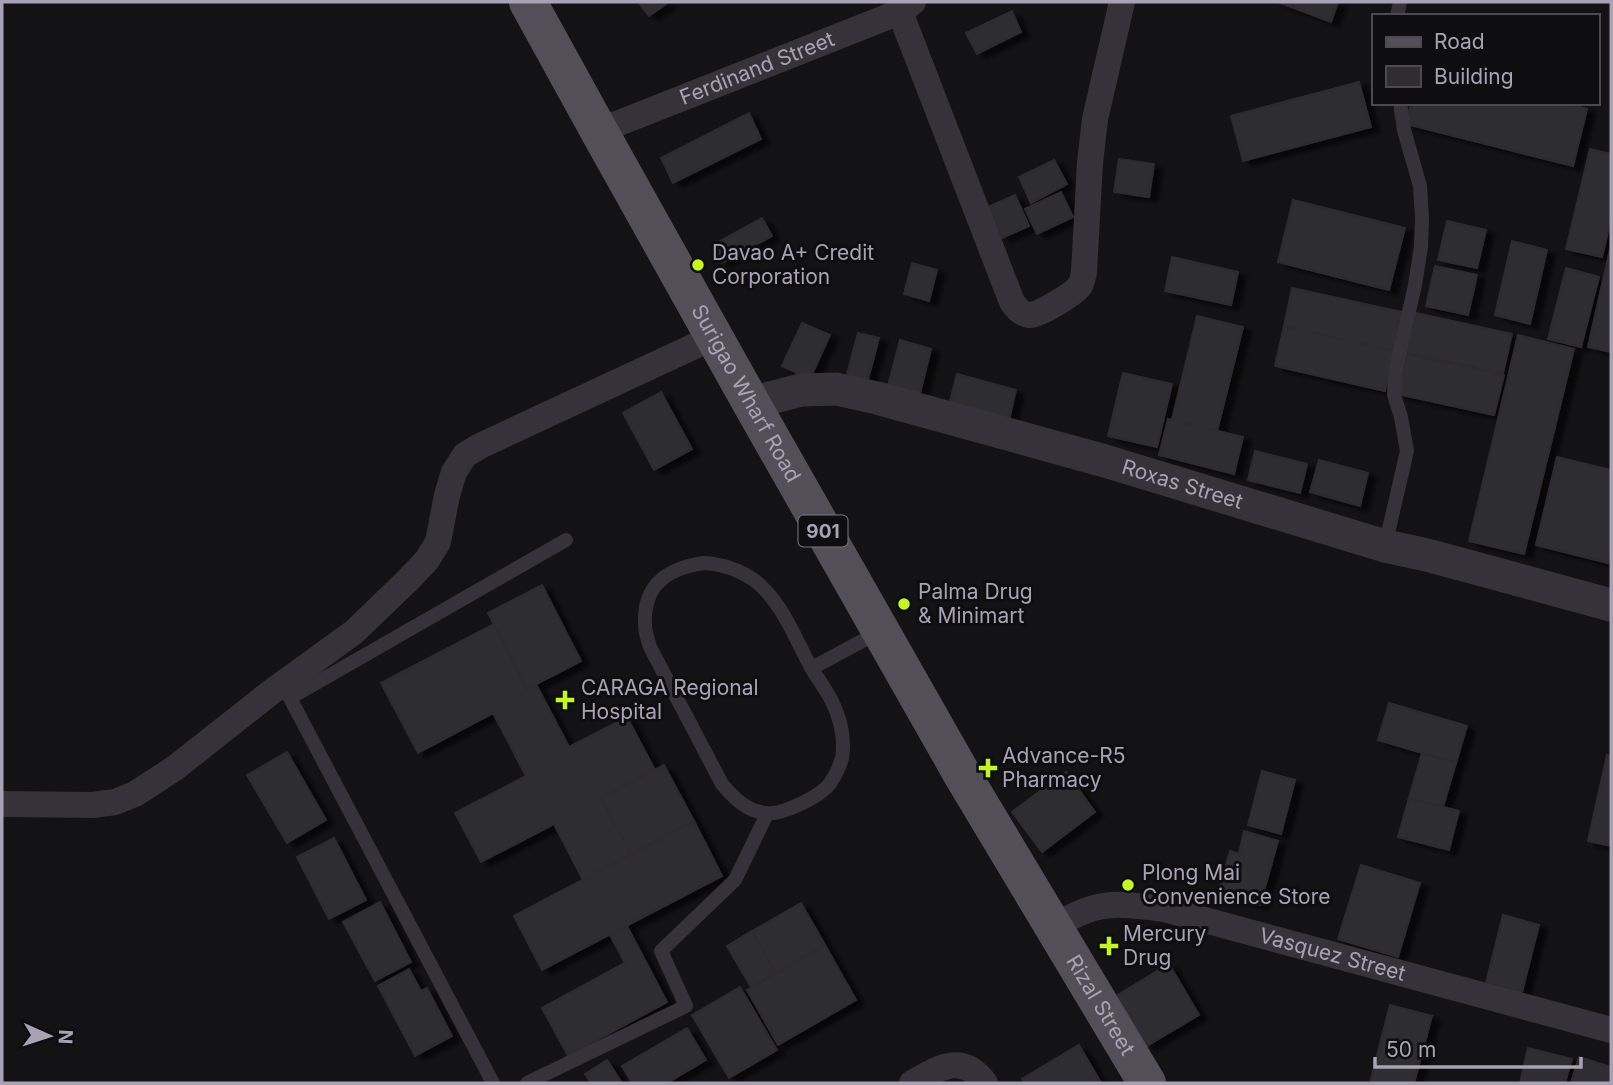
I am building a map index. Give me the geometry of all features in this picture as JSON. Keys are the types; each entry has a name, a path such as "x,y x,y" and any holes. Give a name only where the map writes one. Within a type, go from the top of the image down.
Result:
{"main road":[{"name":"Surigao Wharf Road","path":"528,2 880,631 963,776 1054,926"},
{"name":"Rizal Street","path":"1054,926 1147,1083"}],"street":[{"path":"906,7 1012,302 1017,310 1034,315 1072,294 1081,285 1095,120 1122,2"},
{"name":"Ferdinand Street","path":"599,131 906,7"},
{"path":"2,804 93,805 116,802 175,768 270,692 354,632 427,560 438,542 454,472 465,455 714,337"},
{"name":"Roxas Street","path":"751,402 801,390 836,389 877,398 1105,461 1385,546 1611,606"},
{"name":"Vasquez Street","path":"1054,926 1105,905 1123,904 1164,909 1611,1030"},
{"path":"912,1083 940,1067 961,1065 978,1074 985,1083"}],"lane":[{"path":"1385,546 1407,452 1394,395 1395,373 1421,247 1420,186 1404,130 1400,105"},
{"path":"493,1083 290,698 566,540"},
{"path":"722,564 755,581 768,594 787,622 834,704 838,716 842,729 842,758 830,784 812,798 788,809 767,814 748,808 735,799 722,784 650,647 645,625 648,599 654,585 669,573 689,565 722,564"},
{"path":"812,668 880,631"},
{"path":"527,1083 686,1006 661,951 735,880 767,814"}],"building":[{"path":"638,2 669,2 649,16"},
{"path":"1278,2 1338,2 1331,22"},
{"path":"1012,11 1021,32 977,54 966,33"},
{"path":"1359,82 1371,127 1243,161 1231,116"},
{"path":"1411,105 1572,105 1587,109 1573,166 1406,124"},
{"path":"749,113 761,139 673,183 661,158"},
{"path":"1590,149 1611,154 1611,219 1602,257 1566,249"},
{"path":"1119,159 1154,164 1149,197 1114,192"},
{"path":"1054,160 1067,184 1031,203 1019,177"},
{"path":"1061,192 1073,217 1037,234 1025,209"},
{"path":"1015,195 1029,226 1002,238 988,207"},
{"path":"1293,200 1405,228 1389,290 1278,262"},
{"path":"762,218 772,236 722,263 713,245"},
{"path":"1447,221 1486,230 1477,268 1438,260"},
{"path":"1512,241 1547,250 1530,324 1495,315"},
{"path":"1611,245 1611,352 1588,347"},
{"path":"1172,257 1238,272 1231,305 1165,291"},
{"path":"912,263 937,270 929,301 904,294"},
{"path":"1435,266 1477,275 1468,315 1426,306"},
{"path":"1566,268 1599,277 1581,347 1548,339"},
{"path":"1292,288 1402,312 1394,351 1284,326"},
{"path":"1416,313 1512,334 1503,373 1405,352"},
{"path":"1197,316 1243,327 1217,431 1172,420"},
{"path":"802,323 830,335 810,379 782,366"},
{"path":"1284,326 1394,351 1385,391 1275,366"},
{"path":"858,333 879,338 866,387 845,382"},
{"path":"1518,335 1574,349 1524,554 1469,541"},
{"path":"900,340 931,349 917,405 885,397"},
{"path":"1406,354 1504,375 1494,415 1397,394"},
{"path":"1123,373 1172,384 1157,447 1108,436"},
{"path":"957,374 1016,390 1008,425 948,409"},
{"path":"661,392 692,449 654,470 623,413"},
{"path":"1168,419 1243,437 1234,474 1159,455"},
{"path":"1255,451 1307,464 1300,493 1248,480"},
{"path":"1557,457 1611,470 1611,550 1608,563 1536,545"},
{"path":"1319,460 1368,473 1360,506 1310,492"},
{"path":"542,585 581,661 527,689 488,613"},
{"path":"494,624 527,689 536,684 569,747 627,717 655,770 601,798 631,855 583,880 554,824 481,862 455,813 526,776 493,713 418,753 381,683"},
{"path":"1389,703 1467,726 1456,763 1378,740"},
{"path":"287,752 326,820 287,843 247,775"},
{"path":"1422,753 1456,763 1443,807 1409,798"},
{"path":"1607,755 1611,756 1611,846 1588,841"},
{"path":"664,765 694,821 631,855 601,798"},
{"path":"1262,771 1295,780 1281,834 1248,825"},
{"path":"1066,772 1095,812 1042,852 1012,812"},
{"path":"1409,798 1459,811 1449,850 1398,837"},
{"path":"694,821 722,876 542,970 514,916"},
{"path":"1244,831 1278,841 1260,905 1218,894 1230,851 1239,854"},
{"path":"334,838 366,900 329,919 297,857"},
{"path":"1361,865 1420,883 1398,957 1338,939"},
{"path":"380,902 411,962 375,981 343,922"},
{"path":"801,903 825,945 776,973 752,931"},
{"path":"1503,915 1539,925 1522,992 1486,983"},
{"path":"627,926 667,1002 568,1056 542,1008 625,963 610,935"},
{"path":"752,931 776,973 751,987 727,946"},
{"path":"825,945 856,1000 778,1045 747,990"},
{"path":"1169,964 1199,1015 1147,1046 1116,996"},
{"path":"409,969 421,991 427,988 452,1036 415,1056 378,986"},
{"path":"740,987 777,1050 729,1078 692,1015"},
{"path":"1390,1005 1432,1016 1414,1083 1370,1083"},
{"path":"687,1028 706,1060 667,1083 632,1083 622,1066"},
{"path":"1079,1045 1100,1081 1024,1083 1022,1079"},
{"path":"1528,1048 1572,1059 1565,1083 1520,1083"},
{"path":"1579,1057 1611,1067 1608,1083 1571,1083"},
{"path":"607,1060 622,1083 591,1083 585,1074"}],"place":[{"name":"Davao A+ Credit Corporation","path":"698,265"},
{"name":"Palma Drug & Minimart","path":"904,604"},
{"name":"CARAGA Regional Hospital","path":"565,700"},
{"name":"Advance-R5 Pharmacy","path":"988,768"},
{"name":"Plong Mai Convenience Store","path":"1128,885"},
{"name":"Mercury Drug","path":"1109,946"}]}
